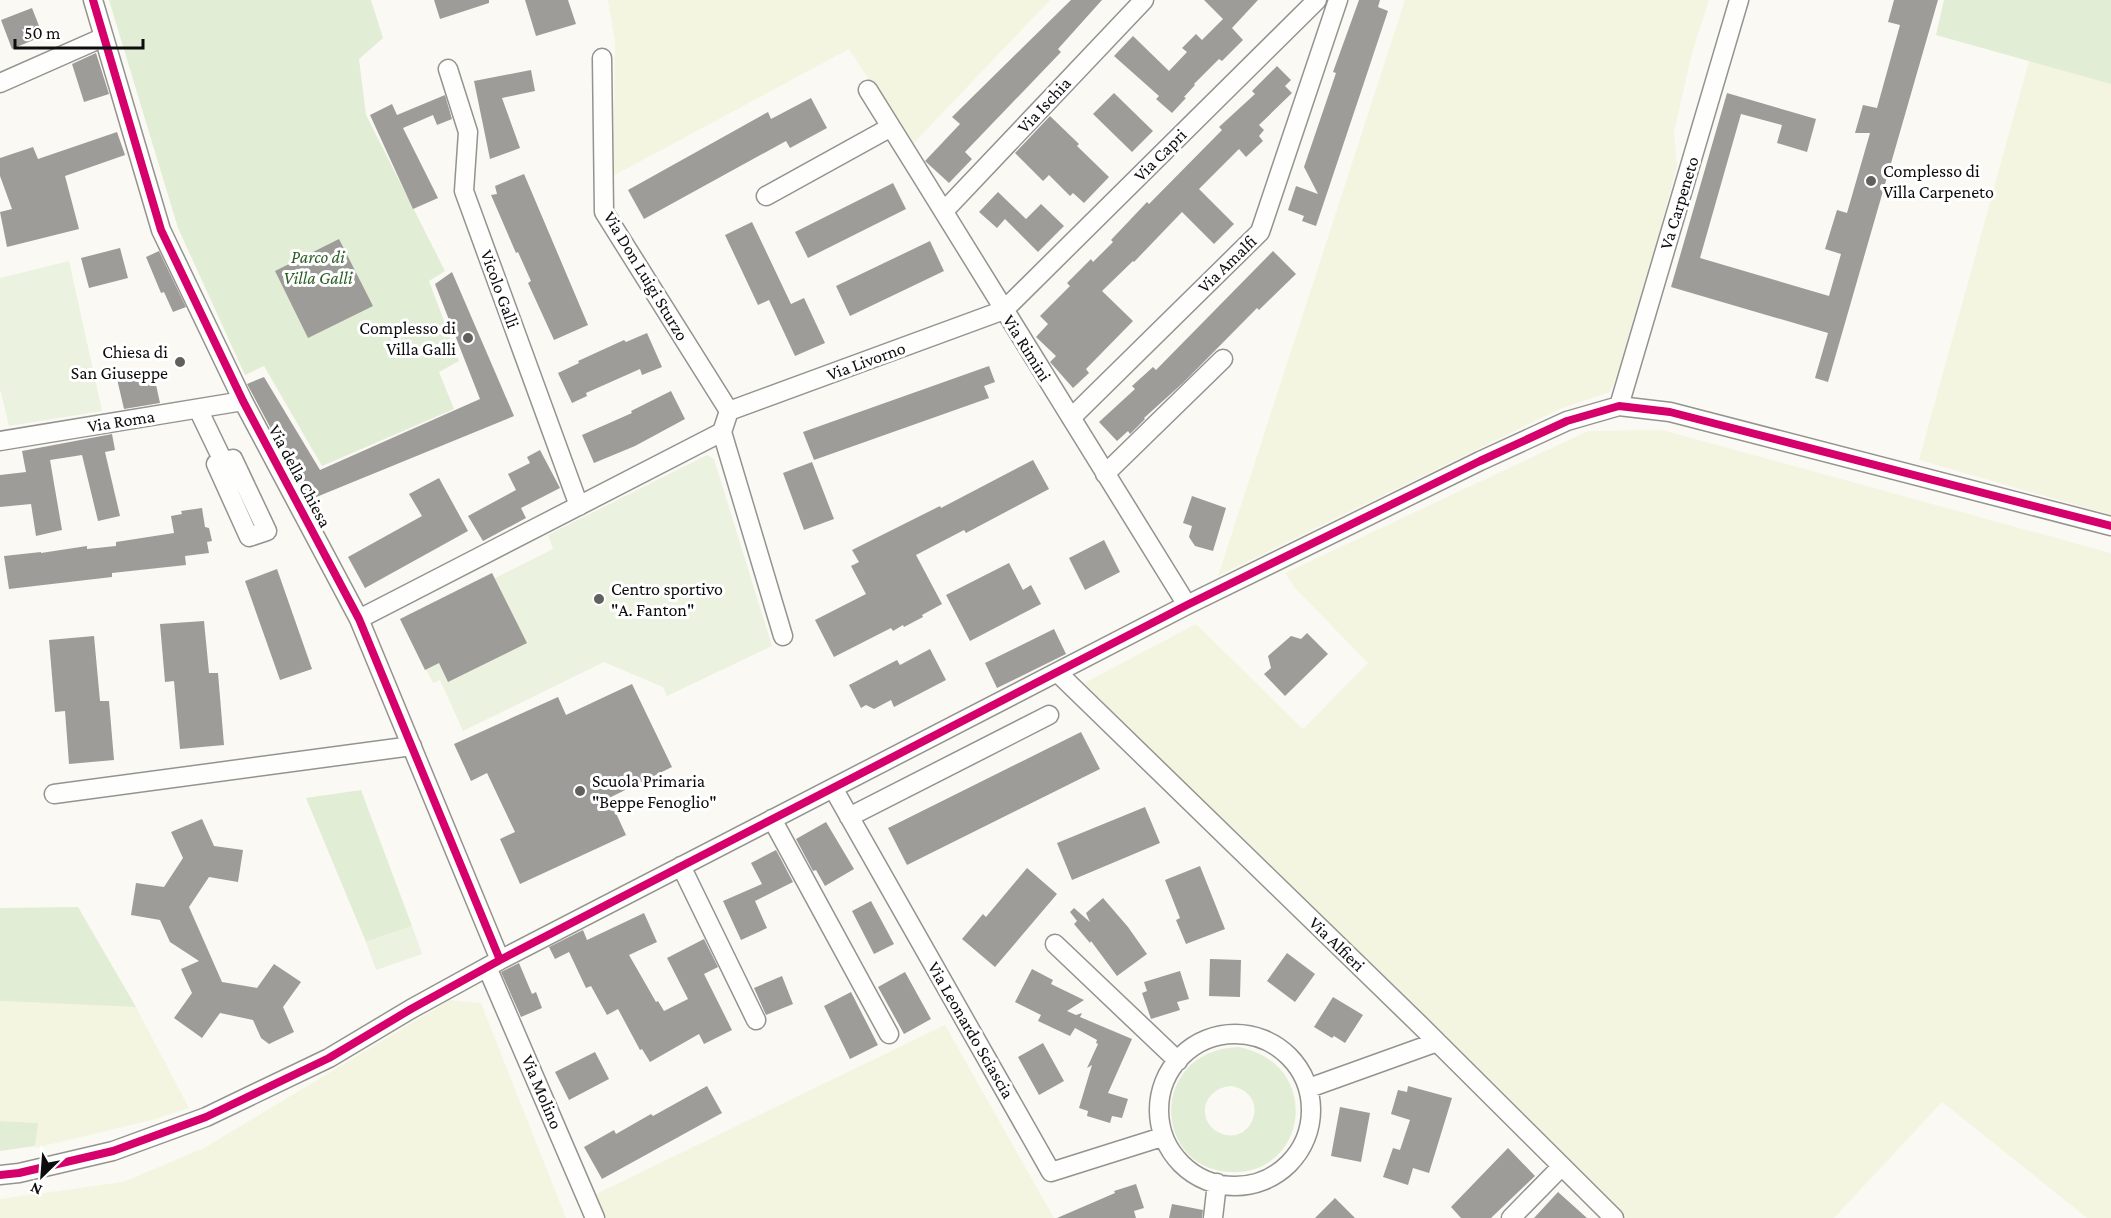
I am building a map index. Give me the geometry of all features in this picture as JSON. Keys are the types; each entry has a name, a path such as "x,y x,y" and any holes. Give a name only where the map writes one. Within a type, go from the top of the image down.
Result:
{"street":[{"name":"Via della Chiesa","path":"93,0 161,230 243,401 359,619 412,746 494,964"},
{"name":"Via Ischia","path":"945,210 1144,0"},
{"name":"Via Capri","path":"1004,310 1317,0"},
{"name":"Via Amalfi","path":"1071,418 1260,232 1338,0"},
{"name":"Va Carpeneto","path":"1619,406 1739,0"},
{"path":"0,83 104,37"},
{"name":"Via Don Luigi Sturzo","path":"602,58 604,212 729,411"},
{"name":"Vicolo Galli","path":"448,69 468,132 464,191 579,506"},
{"name":"Via Rimini","path":"868,90 945,210 1004,310 1187,605"},
{"path":"766,196 891,127"},
{"name":"Via Livorno","path":"729,411 1004,310"},
{"path":"1106,474 1223,359"},
{"name":"Via Roma","path":"0,441 243,401"},
{"path":"0,1175 19,1173 113,1151 206,1117 329,1058 411,1009 494,964 1187,605 1479,461 1567,421 1619,406 1670,412 2111,526"},
{"path":"198,408 224,461"},
{"path":"729,411 722,432 783,636"},
{"path":"359,619 722,432"},
{"name":"Via Alfieri","path":"1058,673 1614,1218"},
{"path":"849,817 1049,715"},
{"path":"54,794 412,746"},
{"name":"Via Leonardo Sciascia","path":"833,788 1051,1172 1162,1137"},
{"path":"772,819 889,1034"},
{"path":"681,866 756,1020"},
{"path":"1055,944 1178,1061"},
{"name":"Via Molino","path":"494,964 595,1218"},
{"path":"1232,1034 1257,1037 1280,1048 1298,1065 1309,1088 1312,1111 1308,1133 1298,1154 1282,1170 1262,1181 1240,1186 1217,1183 1197,1175 1180,1162 1162,1137 1160,1096 1169,1072 1178,1061 1185,1052 1207,1039 1232,1034"},
{"path":"1309,1088 1437,1042"},
{"path":"1511,1218 1562,1166"},
{"path":"1213,1218 1217,1183"}],"green space":[{"name":"Parco di Villa Galli","path":"109,0 371,0 383,38 359,59 366,115 445,271 429,281 459,361 439,372 454,409 322,466 264,366 245,375 178,228"},
{"path":"608,0 1050,0 912,145 849,49 613,176 615,42"},
{"path":"1405,0 1709,0 1692,53 1674,132 1677,166 1630,342 1610,392 1562,408 1218,576"},
{"path":"1944,0 2111,0 2111,84 1936,35"},
{"path":"2029,61 2111,84 2111,515 1919,460"},
{"path":"69,261 102,411 9,426 0,389 0,278"},
{"path":"1662,430 2111,553 2111,1218 2087,1218 1942,1102 1834,1218 1624,1218 1084,683 1196,624 1303,729 1368,663 1294,587 1285,573 1588,431"},
{"name":"Centro sportivo \"A. Fanton\"","path":"707,455 714,459 772,646 667,696 663,687 604,662 463,731 440,680 433,683 400,619 492,573 495,578 553,549 548,535"},
{"path":"361,790 412,926 366,942 306,798"},
{"path":"78,907 136,1007 0,1001 0,908"},
{"path":"412,926 422,954 376,970 366,942"},
{"path":"450,1000 481,1003 566,1218 0,1218 0,1199 123,1182 204,1148"},
{"path":"0,1001 136,1007 189,1108 152,1120 35,1148 37,1123 0,1121"},
{"path":"945,1025 1054,1218 606,1218 596,1194"},
{"path":"1238,1047 1266,1057 1284,1074 1294,1095 1295,1117 1289,1139 1276,1157 1256,1169 1229,1172 1204,1165 1185,1151 1175,1131 1171,1109 1176,1087 1188,1068 1209,1053","holes":["1231,1086 1244,1091 1252,1099 1254,1109 1253,1119 1248,1127 1240,1134 1230,1136 1210,1126 1205,1111 1207,1100 1215,1092 1225,1087"]},
{"path":"0,1121 38,1123 35,1146 0,1151"}],"building":[{"path":"434,0 489,0 489,3 440,19"},
{"path":"525,0 568,0 576,24 536,36"},
{"path":"1071,0 1102,0 1058,49 1061,52 965,152 972,159 949,183 925,161 960,124 952,117"},
{"path":"1204,0 1258,0 1232,28 1243,40 1222,61 1219,59 1194,84 1184,97 1186,98 1172,113 1156,99 1159,96 1114,56 1133,36 1169,71 1187,52 1182,48 1196,34 1202,40 1223,19"},
{"path":"1359,0 1380,0 1378,7 1388,11 1316,226 1302,221 1304,216 1288,210 1296,186 1318,194 1304,167 1336,73 1333,72"},
{"name":"Complesso di Villa Carpeneto","path":"1894,0 1938,0 1828,382 1815,378 1828,333 1671,287 1727,93 1816,119 1807,152 1777,143 1782,125 1741,114 1700,258 1829,296 1841,254 1825,249 1837,210 1847,213 1870,133 1855,133 1863,105 1877,108 1900,25 1888,22"},
{"path":"32,8 43,36 12,49 1,20"},
{"path":"96,53 109,94 84,102 72,64"},
{"path":"1277,66 1291,80 1285,86 1292,93 1259,125 1264,130 1259,136 1263,141 1246,157 1239,149 1199,189 1234,224 1214,244 1182,212 1134,262 1102,291 1133,321 1086,369 1089,373 1073,388 1050,362 1056,356 1036,337 1048,324 1040,316 1070,286 1067,283 1091,259 1093,262 1147,202 1149,204 1222,130 1219,127 1255,94 1252,91"},
{"path":"531,70 535,91 502,98 520,148 490,159 474,81"},
{"path":"1114,93 1153,131 1132,152 1093,114"},
{"path":"445,95 452,119 437,125 433,115 403,128 438,198 413,209 370,115 392,104 397,115"},
{"path":"811,98 827,128 790,148 786,141 644,219 628,190 768,112 771,119"},
{"path":"1050,116 1109,177 1084,203 1073,193 1070,196 1049,175 1043,181 1015,153"},
{"path":"117,132 125,155 65,176 79,229 7,247 0,212 12,209 0,176 0,158 33,147 38,159"},
{"path":"524,174 588,325 554,340 528,283 531,281 491,195 497,194 495,186"},
{"path":"893,183 906,209 808,258 795,232"},
{"path":"998,192 1026,219 1041,204 1064,226 1038,252 1005,219 997,228 979,212"},
{"path":"752,222 791,304 804,298 825,343 795,356 769,300 758,305 725,235"},
{"path":"339,239 373,306 308,338 275,271"},
{"path":"930,241 944,271 850,316 836,286"},
{"path":"120,248 128,278 89,288 81,258"},
{"path":"159,251 186,307 173,312 164,292 161,293 146,257"},
{"path":"1273,251 1296,274 1259,310 1257,308 1130,434 1128,431 1117,441 1099,422 1135,389 1132,386 1153,367 1156,370"},
{"name":"Complesso di Villa Galli","path":"452,272 514,416 309,500 247,384 264,377 320,470 480,399 435,284"},
{"path":"647,333 662,367 642,375 640,369 586,393 587,396 572,403 558,373 624,340 626,342"},
{"path":"989,366 995,382 984,386 989,398 814,460 803,432"},
{"path":"153,371 160,403 124,409 117,379"},
{"path":"671,391 685,419 635,446 594,463 582,435 632,413 631,411"},
{"path":"112,434 115,450 105,452 120,516 98,521 82,455 50,460 62,530 36,536 31,504 0,507 0,475 26,472 22,451"},
{"path":"540,450 560,488 521,508 526,518 483,541 468,516 516,490 508,474 530,463 527,457"},
{"path":"1033,460 1049,489 966,533 964,530 916,555 942,604 904,627 903,625 893,631 891,628 834,657 815,620 866,594 851,566 859,562 852,550 940,506 941,508"},
{"path":"812,462 834,519 804,530 783,473"},
{"path":"439,478 468,531 365,588 348,557 422,516 409,494"},
{"path":"1192,496 1226,508 1213,551 1195,546 1189,537 1192,526 1183,523"},
{"path":"202,508 205,527 209,528 212,541 207,542 209,553 185,556 186,565 112,573 112,577 9,589 4,556 87,546 87,549 116,546 116,542 174,533 171,516 182,514 181,511"},
{"path":"1104,540 1120,572 1085,590 1069,558"},
{"path":"1009,563 1023,590 1031,585 1041,604 970,641 946,595"},
{"path":"277,569 312,669 280,680 245,581"},
{"path":"492,573 527,643 448,682 439,663 425,670 400,619"},
{"path":"204,621 209,673 218,673 224,745 180,749 174,681 165,682 160,624"},
{"path":"1054,629 1066,654 997,688 985,663"},
{"path":"1307,633 1328,654 1285,696 1264,674 1271,668 1268,656 1291,636 1301,639"},
{"path":"94,636 100,701 109,701 114,760 69,764 65,711 55,712 49,640"},
{"path":"930,649 946,680 894,707 891,700 874,709 866,705 861,708 849,685 897,660 900,665"},
{"path":"632,684 672,767 609,798 626,835 520,884 500,839 515,832 487,773 471,781 454,744 558,697 566,715"},
{"path":"1081,732 1100,769 907,865 888,828"},
{"path":"1145,807 1160,843 1072,880 1057,843"},
{"path":"202,819 214,846 243,850 238,882 209,877 189,907 222,982 257,988 274,964 301,982 283,1007 294,1032 269,1044 261,1038 253,1020 220,1013 202,1038 174,1018 192,993 181,969 199,961 170,942 160,920 131,915 136,883 164,887 183,858 171,832"},
{"path":"826,822 854,869 825,886 816,870 813,871 796,839"},
{"path":"776,850 793,882 755,901 767,928 741,940 723,901 762,884 751,863"},
{"path":"1200,866 1225,929 1186,944 1176,920 1180,918 1165,880"},
{"path":"1027,868 1057,894 995,967 962,939 983,914 986,917"},
{"path":"1103,898 1147,954 1117,976 1091,941 1090,943 1074,924 1077,921 1070,912 1074,908 1090,922 1086,913"},
{"path":"871,901 894,944 874,954 852,911"},
{"path":"644,913 657,942 629,955 656,1002 658,1001 664,1011 688,999 667,958 704,939 718,967 704,974 732,1030 704,1044 699,1034 650,1062 642,1049 640,1050 618,1009 607,1015 591,986 586,988 569,952 555,959 549,947 583,930 587,940"},
{"path":"1287,953 1315,974 1295,1002 1267,981"},
{"path":"1210,959 1241,960 1240,997 1209,996"},
{"path":"519,963 532,994 536,992 542,1008 521,1017 501,972"},
{"path":"1032,969 1053,980 1051,984 1084,1000 1067,1011 1076,1015 1082,1013 1080,1017 1132,1039 1108,1093 1128,1099 1122,1118 1112,1116 1110,1123 1087,1116 1088,1111 1079,1108 1092,1065 1087,1068 1098,1044 1097,1040 1075,1028 1070,1036 1038,1021 1041,1015 1015,1002"},
{"path":"1180,971 1189,999 1177,1002 1180,1010 1151,1019 1142,993 1147,991 1144,982"},
{"path":"905,972 931,1019 904,1034 878,987"},
{"path":"782,976 793,1004 766,1015 754,988"},
{"path":"851,992 878,1045 850,1059 824,1006"},
{"path":"1333,997 1363,1015 1345,1043 1314,1027"},
{"path":"1043,1043 1064,1081 1039,1095 1018,1057"},
{"path":"595,1052 609,1079 569,1100 555,1072"},
{"path":"707,1086 722,1113 602,1179 584,1147 614,1130 616,1134 651,1114 653,1116"},
{"path":"1408,1086 1452,1098 1429,1173 1413,1168 1408,1185 1383,1177 1393,1148 1400,1150 1410,1120 1391,1114 1398,1090 1407,1092"},
{"path":"1340,1107 1370,1113 1361,1162 1331,1156"},
{"path":"1508,1148 1535,1176 1491,1218 1461,1218 1451,1207"},
{"path":"1136,1184 1144,1208 1134,1211 1136,1218 1057,1218 1115,1193 1114,1191"},
{"path":"1558,1192 1587,1218 1534,1218"},
{"path":"1335,1198 1355,1218 1315,1218"},
{"path":"1172,1204 1203,1210 1202,1218 1169,1218"}],"cycle path":[{"path":"93,0 161,230 243,401 359,619 500,960"},
{"path":"0,1175 19,1173 113,1151 206,1117 329,1058 500,960 1187,605 1480,461 1567,421 1619,406 1670,412 2111,526"}],"place":[{"name":"Complesso di Villa Carpeneto","path":"1871,181"},
{"name":"Complesso di Villa Galli","path":"468,338"},
{"name":"Chiesa di San Giuseppe","path":"180,362"},
{"name":"Centro sportivo \"A. Fanton\"","path":"599,599"},
{"name":"Scuola Primaria \"Beppe Fenoglio\"","path":"580,791"}]}
